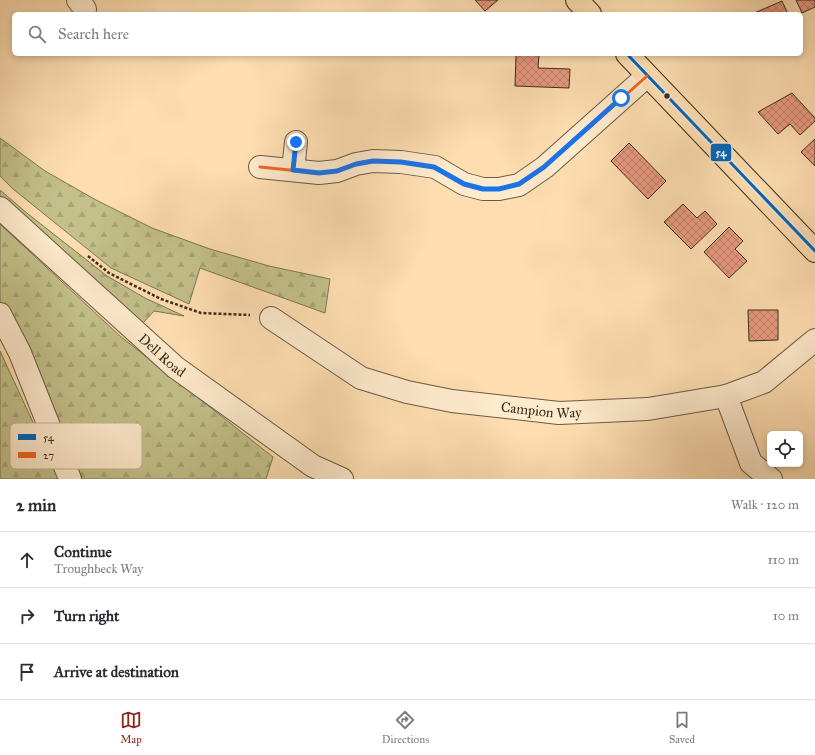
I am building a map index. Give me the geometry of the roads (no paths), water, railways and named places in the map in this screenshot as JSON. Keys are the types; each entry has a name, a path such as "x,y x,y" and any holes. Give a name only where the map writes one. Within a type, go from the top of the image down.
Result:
{"main road":[{"path":"577,0 588,12"},
{"path":"629,56 815,252"}],"street":[{"path":"260,167 319,173 337,171 356,164 373,161 401,162 434,167 464,184 483,189 499,189 519,184 544,167 647,76"},
{"path":"293,170 296,142"},
{"name":"Dell Road","path":"0,208 175,367 313,466 342,479"},
{"path":"0,314 20,353 48,423"},
{"name":"Campion Way","path":"271,318 361,378 407,392 452,401 559,413 648,409 726,396 764,382 815,340"},
{"path":"726,396 751,463 772,479"},
{"path":"66,469 70,479"}]}
